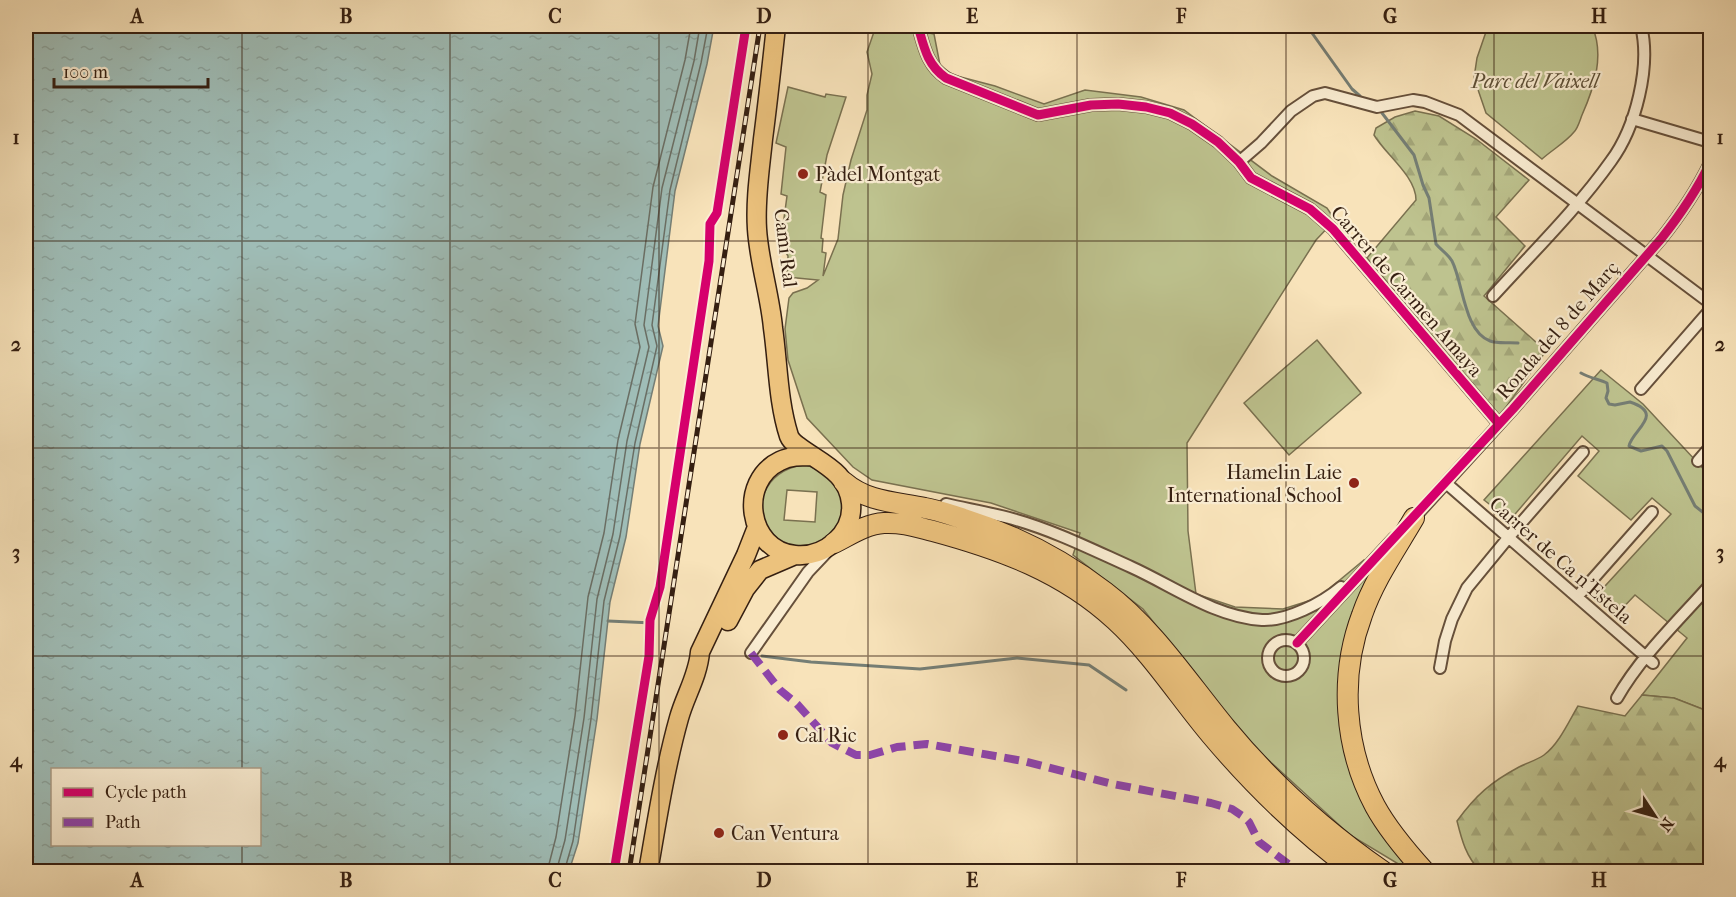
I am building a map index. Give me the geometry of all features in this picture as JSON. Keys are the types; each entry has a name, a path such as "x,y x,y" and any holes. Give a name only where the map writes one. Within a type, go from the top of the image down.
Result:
{"highway":[{"path":"844,482 856,492 866,496 929,508 1025,543 1051,556 1106,593 1123,607 1158,644 1275,784 1320,826 1384,872"},
{"path":"1414,518 1382,573 1362,615 1351,654 1347,703 1352,741 1375,805 1398,841 1425,872"},
{"path":"834,543 868,526 883,523 907,524 994,549 1063,582 1094,602 1145,651 1210,734 1268,800 1329,853 1356,872"}],"main road":[{"name":"Camí Ral","path":"776,26 757,188 757,231 772,312 782,404"},
{"path":"699,664 708,657 745,589 760,570 834,543 845,531 851,515 850,497 844,482 836,471 811,456 790,439 782,404"},
{"path":"779,461 782,404"},
{"path":"804,555 772,546 757,527 752,508 754,489 764,472 779,461 795,456 811,456"},
{"path":"648,872 666,772 679,716 699,664 700,652 757,527"}],"street":[{"name":"Carrer de Carmen Amaya","path":"918,26 929,62 946,78 1038,115 1091,105 1118,104 1146,107 1170,113 1192,124 1218,142 1239,162 1251,178 1310,209 1333,229 1499,424"},
{"path":"1493,296 1613,160 1632,119 1642,88 1644,38 1641,26"},
{"path":"1239,162 1261,143 1291,111 1313,96 1324,93 1334,94 1377,107 1413,100 1425,102 1459,115 1710,303"},
{"path":"1632,119 1710,142"},
{"name":"Ronda del 8 de Març","path":"1297,644 1499,424 1646,255 1679,216 1710,163"},
{"path":"1641,389 1710,310"},
{"path":"1698,461 1710,447"},
{"path":"1440,668 1452,619 1467,588 1508,537 1583,452"},
{"name":"Carrer de Ca n'Estela","path":"1446,483 1649,660"},
{"path":"893,502 926,500 1015,520 1079,544 1163,582 1206,606 1238,616 1264,620 1295,613 1328,598 1373,560"},
{"path":"1577,597 1652,512"},
{"path":"751,653 808,572 834,543"},
{"path":"804,555 808,572"},
{"path":"1617,698 1626,682 1649,660 1710,585"}],"green space":[{"path":"876,26 895,26 934,34 940,65 953,75 995,86 1044,104 1085,90 1141,97 1184,110 1272,176 1327,208 1335,220 1316,240 1187,443 1188,531 1196,594 1235,607 1283,609 1318,598 1364,560 1371,576 1343,742 1413,871 1350,835 1251,744 1143,609 1073,555 1080,533 991,503 872,480 853,467 807,418 788,360 785,329 789,298 793,293 807,288 818,280 787,277 788,256 785,251 788,235 782,233 787,196 781,194 786,147 776,143 788,87 825,97 826,94 846,97 827,155 820,192 826,195 821,238 823,239 822,252 826,253 823,276 838,239 843,195 851,160 867,110 867,95 872,74 867,52"},
{"name":"Parc del Vaixell","path":"1488,26 1592,26 1598,48 1598,60 1594,83 1579,124 1567,139 1542,159 1486,113 1474,78 1477,58"},
{"path":"1415,111 1439,116 1476,139 1529,180 1496,217 1525,246 1484,296 1546,351 1499,417 1367,258 1416,200 1415,191 1406,174 1374,135 1376,128 1395,117"},
{"path":"1317,340 1361,393 1289,455 1244,403"},
{"path":"1601,370 1643,404 1710,476 1710,712 1674,698 1642,695 1687,638 1635,595 1616,615 1595,597 1671,514 1652,498 1631,520 1578,476 1599,451 1582,436 1510,520 1484,500"},
{"path":"806,465 826,476 839,491 843,507 839,522 829,535 815,544 799,547 783,542 769,529 763,518 762,507 763,496 775,478 783,471","holes":["787,490 817,492 815,522 784,520"]},
{"path":"1642,695 1674,698 1710,712 1710,871 1480,871 1465,848 1457,821 1471,804 1500,778 1541,757 1549,750 1578,706 1625,716"}],"water":[{"path":"26,26 714,26 707,64 675,191 658,326 663,346 640,444 626,537 610,602 597,719 578,843 569,871 26,871"}],"waterway":[{"path":"965,29 973,26"},
{"path":"1307,26 1352,89 1360,96"},
{"path":"1382,113 1414,155 1429,198 1436,244 1452,261 1465,306 1475,328 1481,336 1490,341 1518,343"},
{"path":"1581,373 1607,383 1606,398 1609,404 1630,402 1645,412 1644,422 1629,446 1641,451 1662,446 1667,451 1695,506 1710,518"},
{"path":"608,621 653,623"},
{"path":"762,656 811,662 920,669 1017,658 1089,665 1126,690"}],"railway":[{"path":"629,872 760,26"}],"marked path":[{"path":"751,653 780,690 797,704 832,743 856,755 870,755 897,747 927,744 1023,761 1113,784 1211,803 1232,809 1244,817 1259,842 1299,872"}],"cycle path":[{"path":"614,872 649,656 650,620 660,587 709,261 710,224 717,213 746,26"},
{"path":"918,26 930,61 946,78 1038,115 1091,105 1118,104 1146,107 1170,113 1192,124 1218,142 1239,162 1251,178 1310,209 1333,229 1499,424"},
{"path":"1297,643 1513,409 1661,239 1688,202 1710,163"}],"place":[{"name":"Pàdel Montgat","path":"803,174"},
{"name":"Hamelin Laie International School","path":"1354,483"},
{"name":"Cal Ric","path":"783,735"},
{"name":"Can Ventura","path":"719,833"}]}
